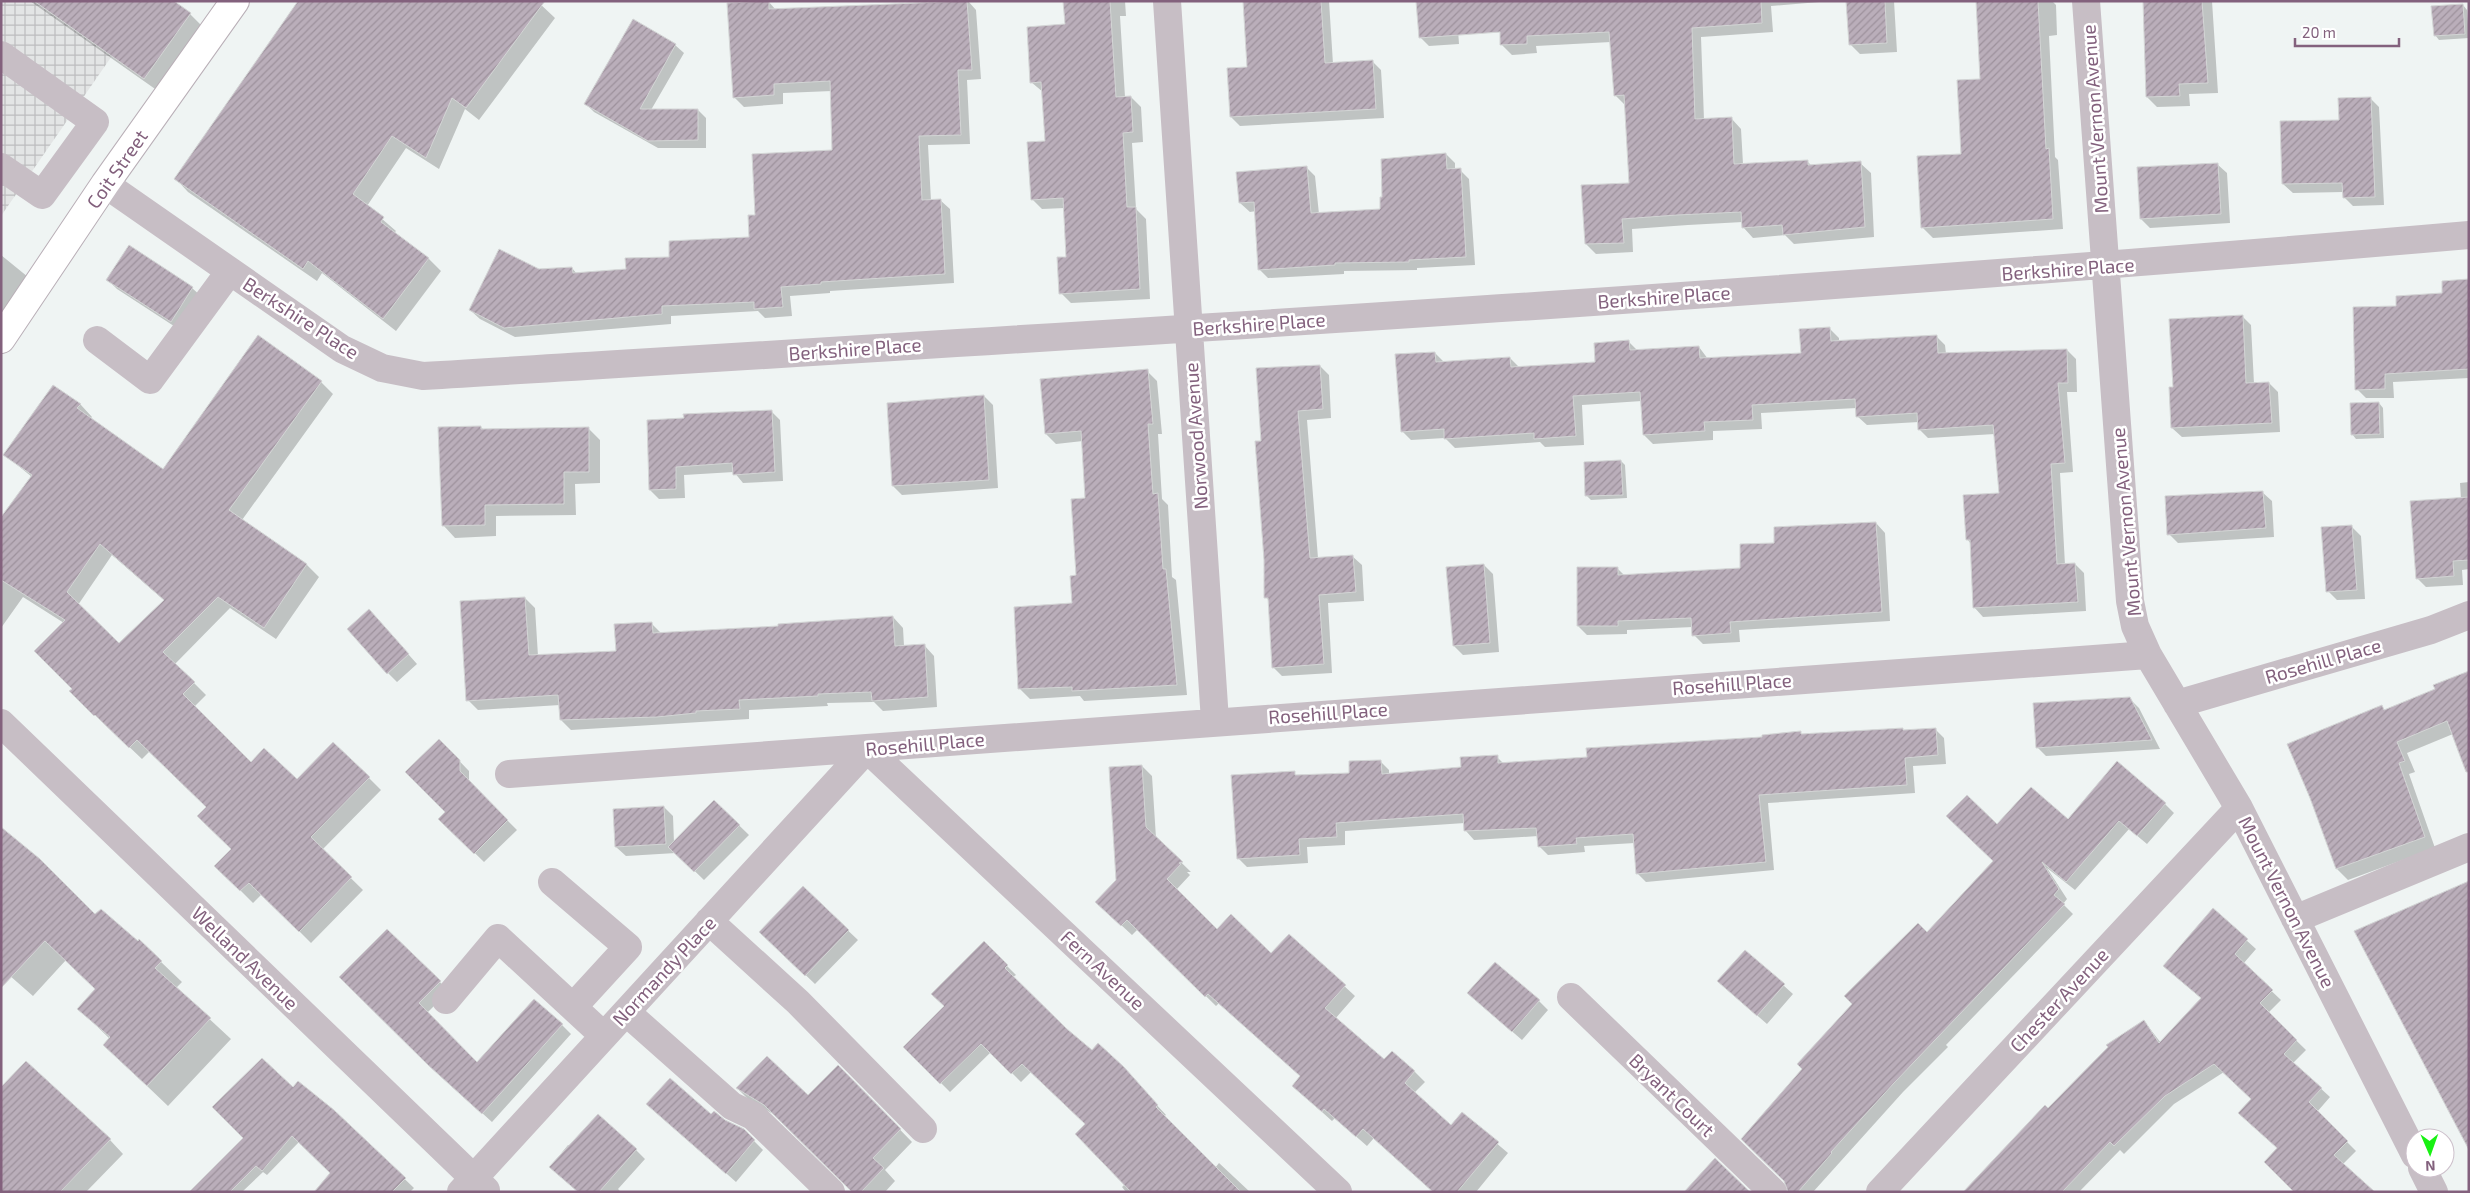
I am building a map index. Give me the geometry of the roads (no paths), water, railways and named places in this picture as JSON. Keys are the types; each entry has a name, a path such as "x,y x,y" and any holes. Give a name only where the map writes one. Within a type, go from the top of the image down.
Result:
{"main road":[{"name":"Coit Street","path":"1,338 105,184 235,1"}],"street":[{"name":"Norwood Avenue","path":"1167,1 1215,721"},
{"name":"Mount Vernon Avenue","path":"2086,1 2130,601 2134,626 2148,655 2239,808 2405,1135"},
{"path":"1,55 95,122 42,195 1,167"},
{"name":"Berkshire Place","path":"105,184 342,349 382,368 423,376 1189,329 2106,266 2469,235"},
{"path":"97,340 150,380 230,271"},
{"name":"Rosehill Place","path":"2177,704 2431,630 2469,614"},
{"name":"Rosehill Place","path":"509,774 867,749 1215,721 2148,655"},
{"name":"Welland Avenue","path":"7,733 474,1187"},
{"name":"Normandy Place","path":"474,1187 604,1036 867,749"},
{"name":"Fern Avenue","path":"867,749 1338,1192"},
{"name":"Chester Avenue","path":"1880,1192 2239,808"},
{"path":"2296,919 2469,846"},
{"path":"552,882 628,948 573,1007"},
{"path":"710,922 798,1002 923,1129"},
{"path":"446,1000 498,938 604,1036"},
{"name":"Bryant Court","path":"1572,997 1772,1192"},
{"path":"626,1012 732,1106 753,1116 831,1192"},
{"path":"2427,1178 2434,1192"}]}
